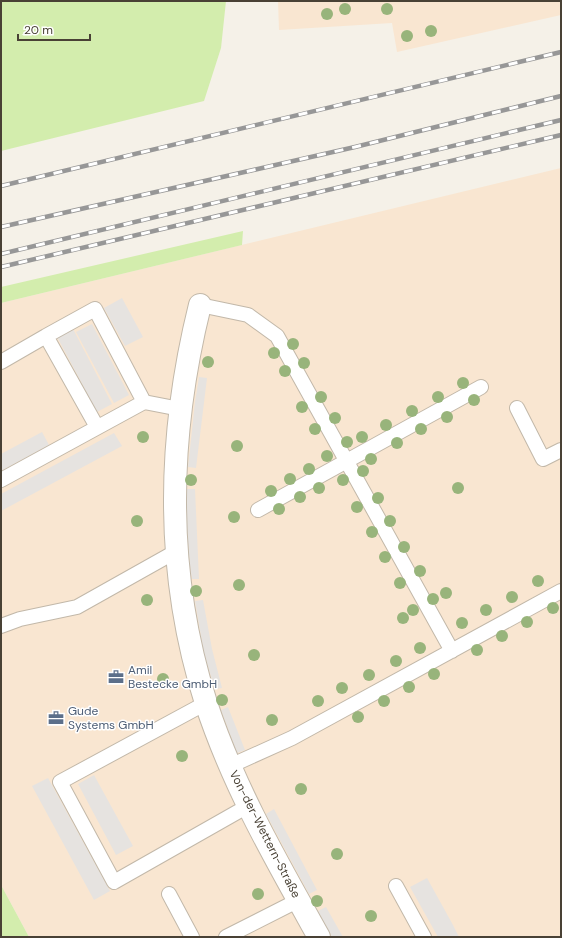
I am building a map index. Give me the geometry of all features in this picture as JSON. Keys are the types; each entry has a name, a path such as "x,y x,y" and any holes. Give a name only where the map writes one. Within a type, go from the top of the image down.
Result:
{"street":[{"name":"Von-der-Wettern-Straße","path":"200,305 189,351 180,409 174,483 175,552 187,632 206,703 230,766 248,806 319,937"}],"lane":[{"path":"200,305 248,315 277,336 452,651"},
{"path":"1,362 95,309 144,402"},
{"path":"46,336 97,427"},
{"path":"258,510 481,387"},
{"path":"1,480 144,402 180,409"},
{"path":"517,408 543,459 561,450"},
{"path":"1,626 20,619 77,607 175,552"},
{"path":"230,766 292,738 561,591"},
{"path":"206,703 60,782 114,882 248,806"},
{"path":"396,886 424,937"},
{"path":"169,894 192,937"},
{"path":"226,937 298,900"}],"shaded area":[{"path":"278,1 561,1 561,15 397,52 392,23 279,30"},
{"path":"561,168 561,937 29,937 1,885 1,303"},
{"path":"122,298 143,337 125,346 104,308"},
{"path":"92,324 129,395 114,403 76,332"},
{"path":"71,325 112,404 97,412 55,333"},
{"path":"199,377 207,378 196,468 188,467"},
{"path":"42,432 49,445 1,471 1,454"},
{"path":"114,433 122,446 1,511 1,494"},
{"path":"187,489 195,489 199,579 192,579 190,566 186,519"},
{"path":"203,600 212,649 222,688 215,689 204,654 195,601"},
{"path":"228,707 245,750 237,753 221,710"},
{"path":"94,775 133,846 116,855 78,784"},
{"path":"48,778 110,891 94,900 32,786"},
{"path":"274,809 317,890 309,894 266,814"},
{"path":"427,878 459,937 438,937 410,887"},
{"path":"326,907 343,937 332,937 318,911"}],"green space":[{"path":"1,1 226,1 221,48 204,101 1,151"},
{"path":"243,231 242,245 1,303 1,287"},
{"path":"1,885 29,937 1,937"}],"railway":[{"path":"1,186 561,52"},
{"path":"1,227 355,147 561,96"},
{"path":"1,254 561,120"},
{"path":"1,267 561,135"}],"place":[{"name":"Amil Bestecke GmbH","path":"116,677"},
{"name":"Gude Systems GmbH","path":"56,718"}]}
